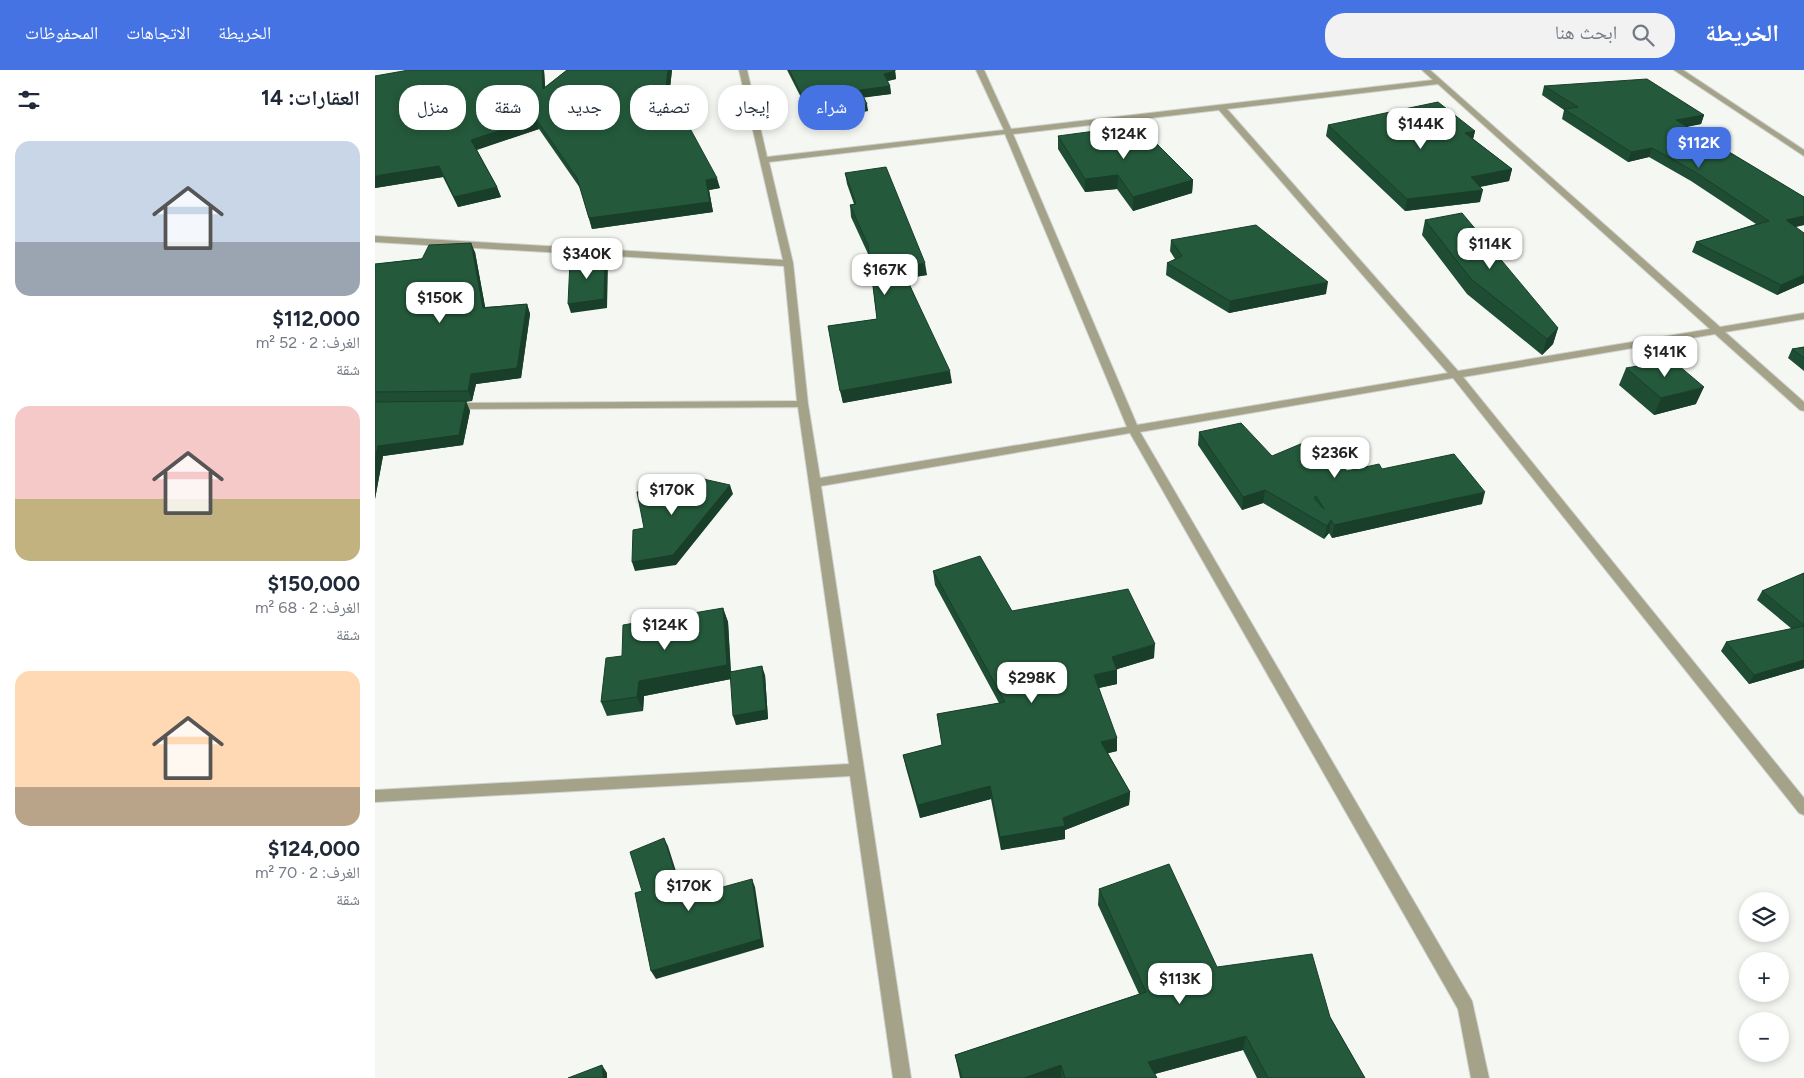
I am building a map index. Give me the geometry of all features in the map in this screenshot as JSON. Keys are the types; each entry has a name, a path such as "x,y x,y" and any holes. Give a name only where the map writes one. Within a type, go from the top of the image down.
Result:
{"street":[{"path":"743,70 788,264 803,404 902,1078"},
{"path":"979,70 1008,131 1133,430 1467,1007 1480,1078"},
{"path":"1426,70 1804,408"},
{"path":"1678,70 1804,154"},
{"path":"764,160 1439,82"},
{"path":"1221,107 1455,374 1804,808"},
{"path":"375,239 788,264"},
{"path":"815,484 1804,316"},
{"path":"445,406 803,404"},
{"path":"375,796 856,770"}],"building":[{"path":"409,70 542,70 543,89 567,70 668,70 666,85 630,85 630,130 691,130 717,178 706,180 710,202 589,218 577,178 539,123 539,85 476,85 476,130 502,130 471,140 497,187 454,197 439,166 375,176 375,76"},
{"path":"789,70 895,70 884,74 890,86 865,89 865,85 798,85 798,88"},
{"path":"1647,79 1704,115 1676,120 1804,197 1804,216 1786,220 1804,233 1804,275 1781,285 1696,242 1769,221 1695,172 1652,148 1631,152 1564,109 1578,107 1544,86"},
{"path":"1438,102 1475,131 1465,133 1512,169 1471,177 1483,190 1407,199 1328,125"},
{"path":"1125,127 1138,147 1156,143 1193,180 1133,197 1118,175 1085,179 1058,136"},
{"path":"886,167 925,263 901,267 950,371 840,391 828,326 877,319 868,245 850,205 856,204 845,173"},
{"path":"1462,213 1558,328 1547,339 1471,279 1425,220"},
{"path":"1256,225 1328,282 1230,301 1167,263 1182,256 1171,240"},
{"path":"471,243 483,308 527,304 517,368 471,374 468,391 375,392 375,264 422,259 429,245"},
{"path":"605,256 604,299 568,304 570,261"},
{"path":"1804,347 1804,358 1792,349"},
{"path":"1672,360 1704,387 1661,398 1626,368"},
{"path":"466,401 459,435 378,446 375,459 375,402"},
{"path":"1241,423 1272,456 1310,440 1347,471 1379,464 1382,469 1454,454 1485,492 1334,525 1331,520 1327,526 1265,490 1243,497 1199,432","holes":["1316,496 1324,509 1314,498"]},
{"path":"699,478 730,485 673,555 632,562 633,530 644,528 637,492"},
{"path":"980,556 1012,611 1128,589 1155,644 1112,657 1117,670 1094,675 1117,738 1101,742 1130,792 1063,818 1065,826 1000,837 990,786 918,805 903,755 942,745 937,714 1005,702 933,571"},
{"path":"1804,573 1804,625 1762,591"},
{"path":"723,608 727,665 639,681 637,697 601,702 606,658 622,656 623,625"},
{"path":"1804,626 1804,660 1754,675 1726,642"},
{"path":"762,666 766,710 733,716 730,672"},
{"path":"664,838 683,898 752,879 761,939 651,971 635,893 642,891 630,852"},
{"path":"1169,864 1217,967 1312,954 1330,1017 1365,1078 1268,1078 1246,1036 1148,1062 1157,1078 1065,1078 1061,1065 1024,1078 962,1078 955,1055 1146,992 1099,889"},
{"path":"602,1065 603,1078 568,1078"}]}
